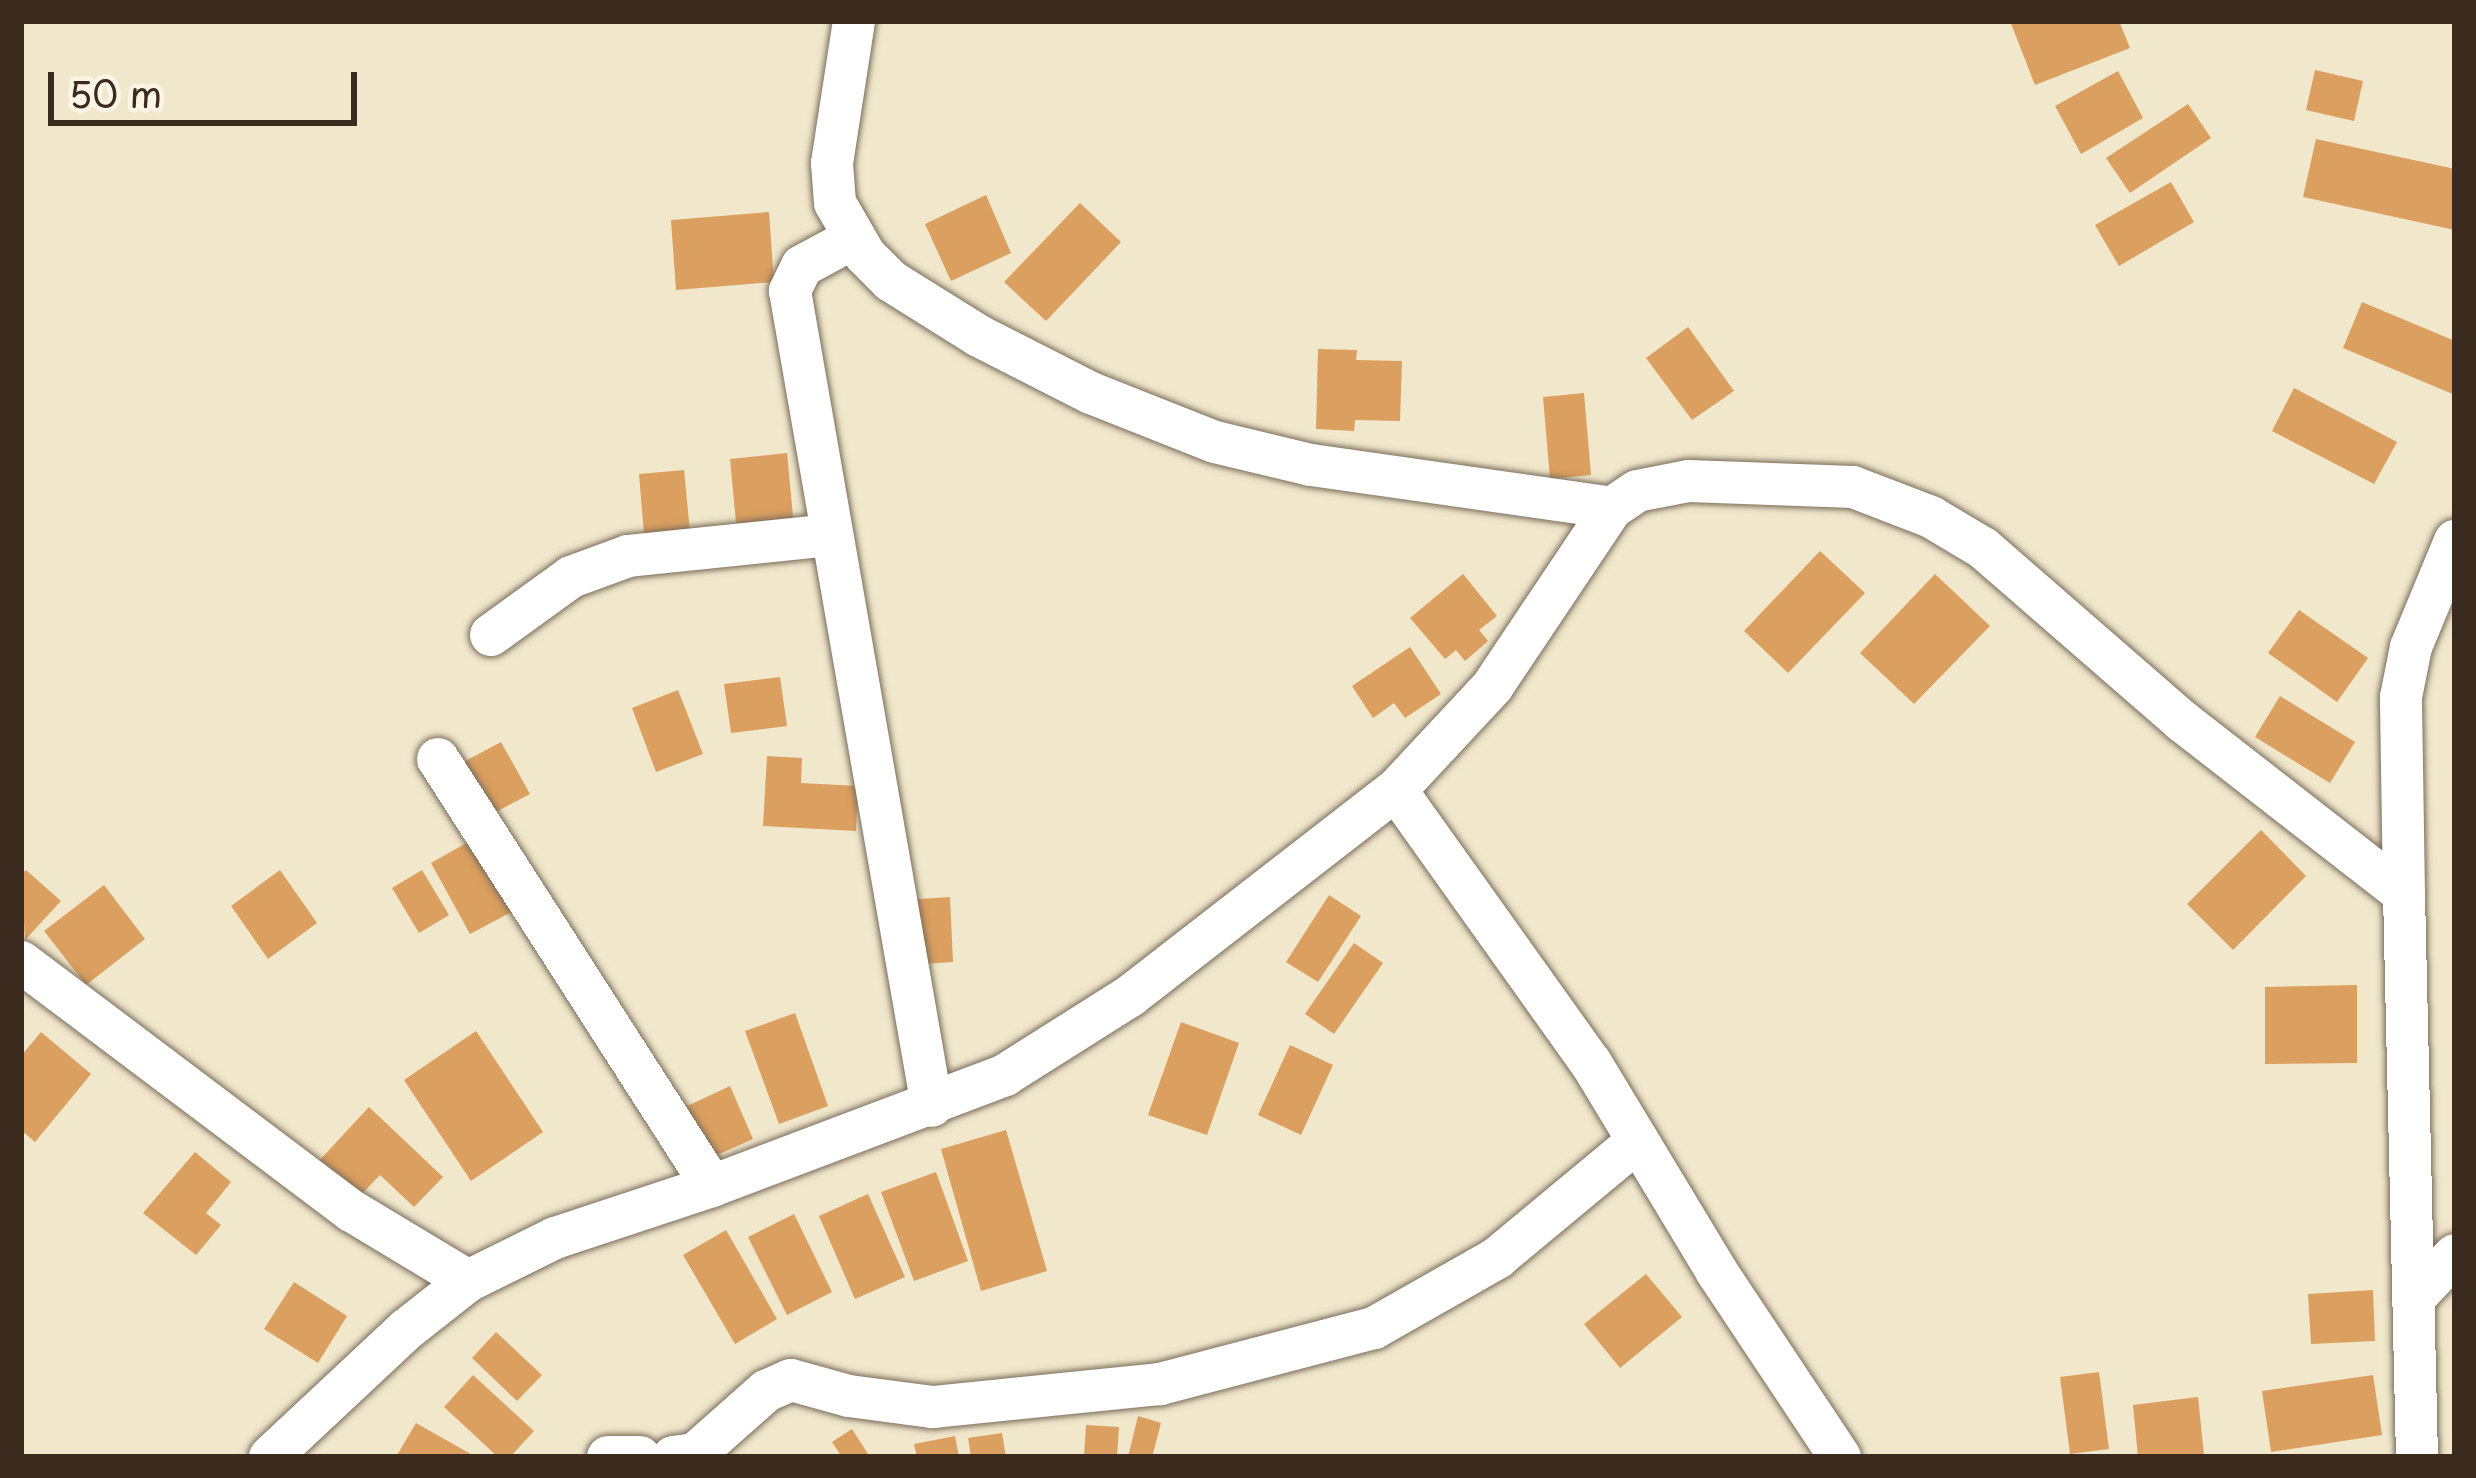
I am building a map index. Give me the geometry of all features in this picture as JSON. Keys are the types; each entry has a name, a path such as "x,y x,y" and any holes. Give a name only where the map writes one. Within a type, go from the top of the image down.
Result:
{"street":[{"path":"854,21 832,163 835,202 876,269 979,336 1091,393 1215,442 1311,465 1612,508"},
{"path":"854,238 802,266 790,291 932,1106"},
{"path":"270,1457 406,1329 468,1281 554,1238 712,1186 1005,1075 1130,996 1396,790 1492,687 1612,508 1637,490 1689,481 1853,487 1931,517 1983,548 2182,721 2404,894"},
{"path":"491,635 543,594 613,560 830,536"},
{"path":"2417,1457 2401,697 2411,647 2455,541"},
{"path":"438,759 712,1186"},
{"path":"1396,790 1591,1063 1840,1457"},
{"path":"21,962 352,1211 468,1281"},
{"path":"673,1457 694,1454 766,1391 791,1380 849,1396 934,1407 1160,1384 1374,1328 1497,1258 1638,1141"},
{"path":"2414,1298 2455,1255"},
{"path":"608,1457 640,1457"}],"building":[{"path":"2010,21 2119,21 2130,48 2035,85"},
{"path":"2315,70 2363,81 2354,121 2306,110"},
{"path":"2118,71 2143,118 2081,154 2055,106"},
{"path":"2188,104 2211,138 2130,193 2106,158"},
{"path":"2316,139 2455,169 2455,230 2303,197"},
{"path":"2171,182 2194,222 2119,266 2095,225"},
{"path":"986,195 1011,253 951,281 925,224"},
{"path":"1080,203 1121,242 1046,321 1004,282"},
{"path":"769,212 774,282 676,290 671,220"},
{"path":"2362,302 2455,341 2455,395 2343,348"},
{"path":"1688,327 1734,391 1692,420 1646,358"},
{"path":"1318,349 1357,350 1356,360 1402,361 1400,421 1355,420 1354,431 1316,429"},
{"path":"2294,388 2397,442 2374,484 2272,431"},
{"path":"1584,393 1591,475 1550,479 1543,397"},
{"path":"787,453 794,527 737,533 730,459"},
{"path":"684,470 691,542 645,546 639,474"},
{"path":"1820,551 1865,593 1788,673 1744,631"},
{"path":"1463,574 1497,616 1479,630 1488,641 1465,661 1456,650 1445,659 1410,618"},
{"path":"1935,574 1990,626 1914,704 1860,653"},
{"path":"2299,610 2368,658 2337,702 2268,653"},
{"path":"1410,647 1441,694 1405,718 1394,703 1373,718 1352,686"},
{"path":"780,677 787,726 731,733 724,684"},
{"path":"678,690 703,754 656,772 632,708"},
{"path":"2280,696 2355,742 2330,783 2255,737"},
{"path":"501,742 530,794 486,817 458,765"},
{"path":"767,756 802,758 801,783 858,786 856,831 763,826"},
{"path":"2261,830 2306,876 2233,950 2187,904"},
{"path":"479,836 519,908 470,934 431,863"},
{"path":"26,870 61,901 25,940 21,875"},
{"path":"280,870 317,923 268,959 231,906"},
{"path":"422,870 449,915 419,933 392,888"},
{"path":"104,885 145,939 86,985 44,931"},
{"path":"1329,895 1361,916 1318,982 1286,962"},
{"path":"950,897 953,962 907,965 904,900"},
{"path":"1354,943 1383,963 1334,1034 1305,1014"},
{"path":"2357,985 2357,1063 2265,1064 2265,987"},
{"path":"795,1013 828,1106 779,1124 745,1031"},
{"path":"1181,1022 1239,1043 1207,1135 1148,1115"},
{"path":"476,1031 543,1132 471,1181 404,1080"},
{"path":"41,1032 91,1074 35,1142 21,1130 21,1056"},
{"path":"1290,1045 1333,1065 1301,1135 1258,1115"},
{"path":"730,1086 753,1139 706,1160 683,1108"},
{"path":"369,1107 443,1177 414,1207 380,1175 355,1201 316,1164"},
{"path":"1006,1130 1047,1271 981,1291 941,1149"},
{"path":"195,1152 231,1182 206,1213 221,1225 196,1255 143,1213"},
{"path":"936,1172 968,1261 914,1281 881,1192"},
{"path":"868,1194 905,1277 855,1299 819,1216"},
{"path":"794,1214 832,1292 787,1315 748,1237"},
{"path":"726,1230 777,1319 735,1344 683,1255"},
{"path":"1646,1274 1682,1317 1620,1368 1584,1324"},
{"path":"294,1282 347,1316 318,1363 264,1329"},
{"path":"2373,1290 2375,1341 2311,1344 2308,1294"},
{"path":"496,1332 542,1375 517,1401 472,1358"},
{"path":"2099,1372 2109,1449 2070,1454 2060,1377"},
{"path":"473,1375 534,1431 510,1457 498,1457 444,1407"},
{"path":"2373,1375 2382,1435 2271,1452 2262,1391"},
{"path":"2198,1397 2204,1455 2138,1457 2133,1405"},
{"path":"1138,1416 1161,1423 1152,1457 1128,1457"},
{"path":"416,1423 476,1457 396,1457"},
{"path":"1086,1425 1119,1427 1117,1457 1084,1457"},
{"path":"852,1429 870,1457 842,1457 832,1442"},
{"path":"1002,1433 1006,1457 971,1457 968,1438"},
{"path":"955,1436 959,1457 917,1457 914,1444"}]}
